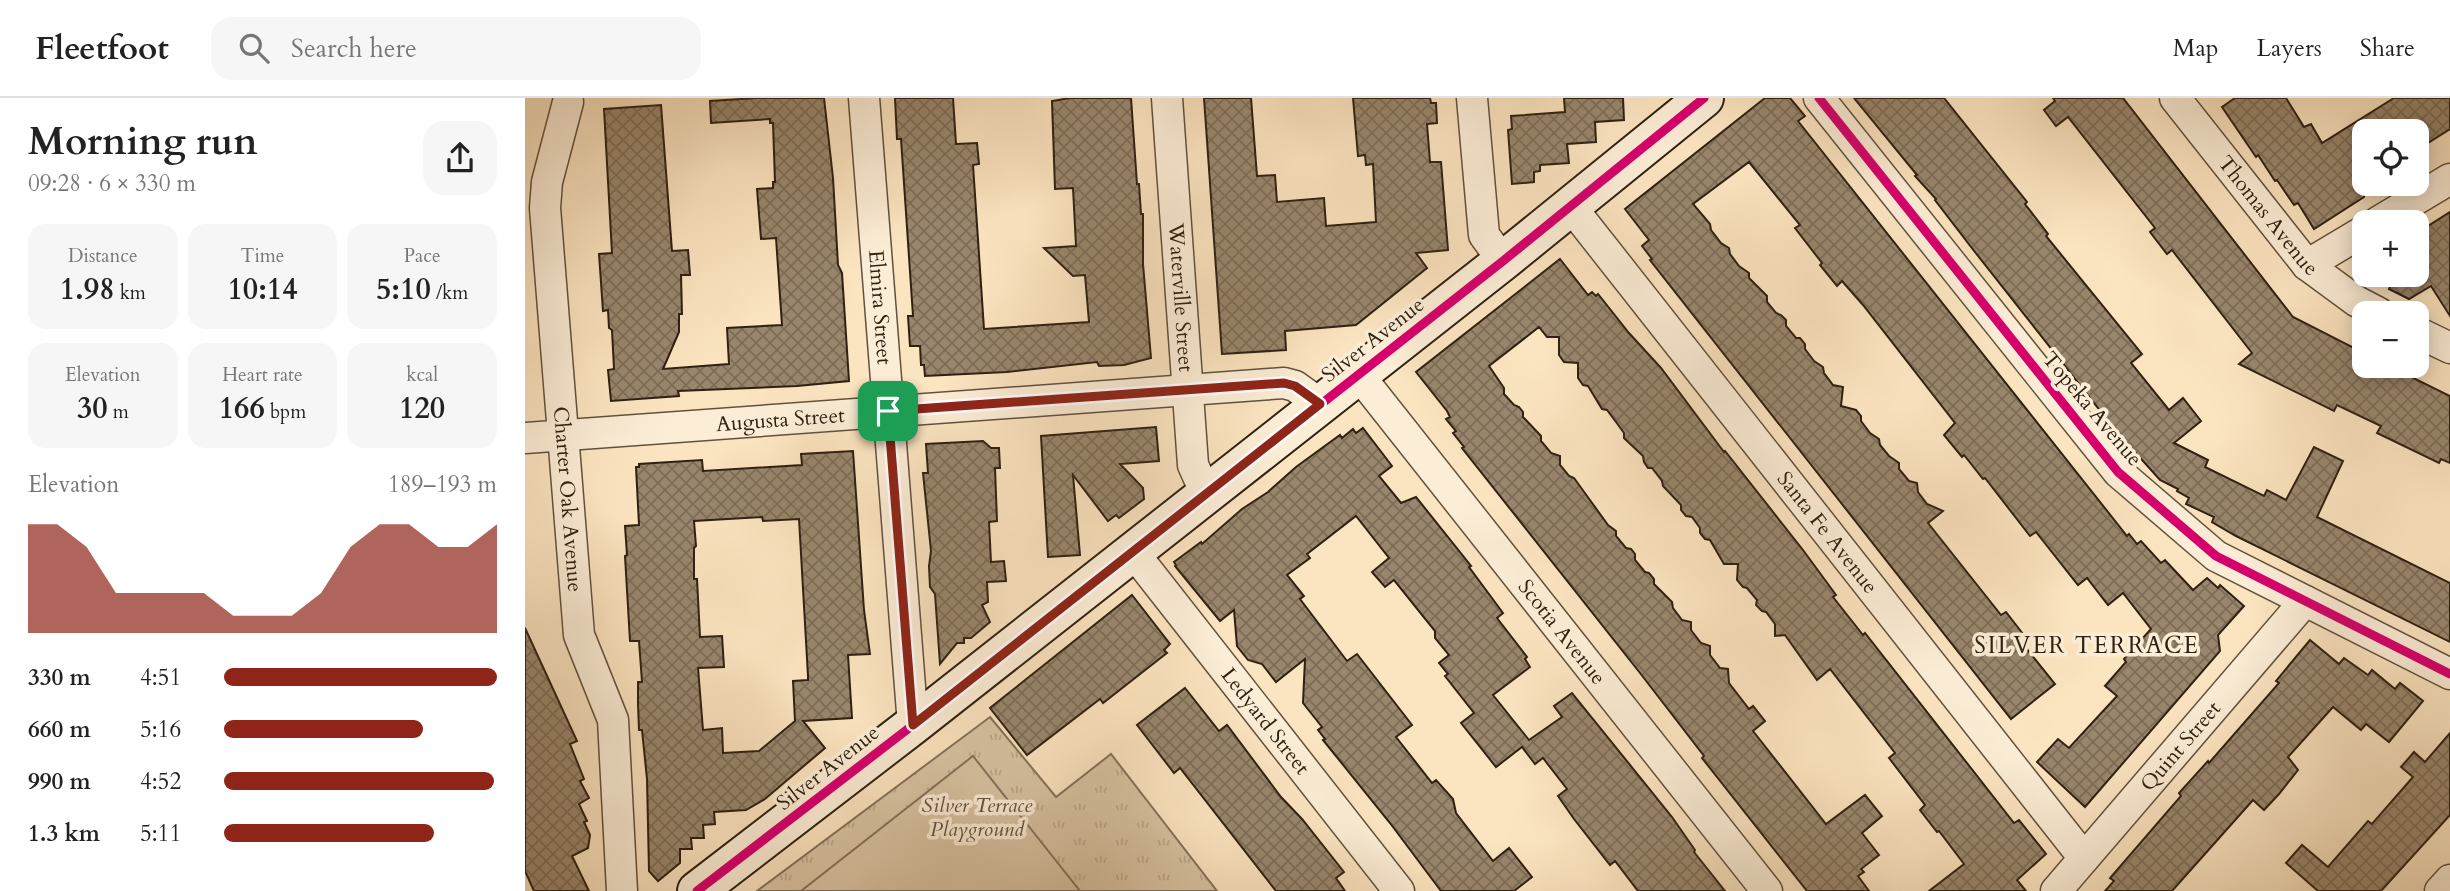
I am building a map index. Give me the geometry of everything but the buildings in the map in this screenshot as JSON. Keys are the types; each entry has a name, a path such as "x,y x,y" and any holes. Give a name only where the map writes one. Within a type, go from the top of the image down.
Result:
{"street":[{"name":"Elmira Street","path":"864,98 913,725"},
{"name":"Waterville Street","path":"1167,98 1193,465 1206,494"},
{"path":"1472,98 1484,235 1503,261"},
{"name":"Silver Avenue","path":"697,891 913,725 1571,208 1704,98"},
{"name":"Topeka Avenue","path":"1819,98 2118,472 2216,556 2450,674"},
{"name":"Thomas Avenue","path":"2175,98 2307,265 2355,301"},
{"name":"Charter Oak Avenue","path":"568,102 547,182 544,208 579,635 613,720 622,891"},
{"path":"2398,210 2450,179"},
{"name":"Santa Fe Avenue","path":"1571,208 2084,858"},
{"path":"2307,265 2352,238"},
{"path":"2429,338 2450,348"},
{"name":"Scotia Avenue","path":"1358,374 1766,891"},
{"name":"Augusta Street","path":"525,438 1284,383 1295,386 1320,404"},
{"name":"Ledyard Street","path":"1133,552 1399,891"},
{"name":"Quint Street","path":"2056,891 2305,601"},
{"path":"2440,891 2450,880"}],"green space":[{"name":"Silver Terrace Playground","path":"990,717 1056,797 1111,754 1217,891 757,891"},
{"path":"973,756 1080,891 801,891"}],"cycle path":[{"path":"697,891 913,725 1503,261 1704,98"},
{"path":"1819,98 2118,472 2216,556 2450,674"}],"district":[{"name":"SILVER TERRACE","path":"2087,645"}],"route":[{"path":"1284,383 1295,386 1320,404 913,725 888,411 1284,383"}]}
